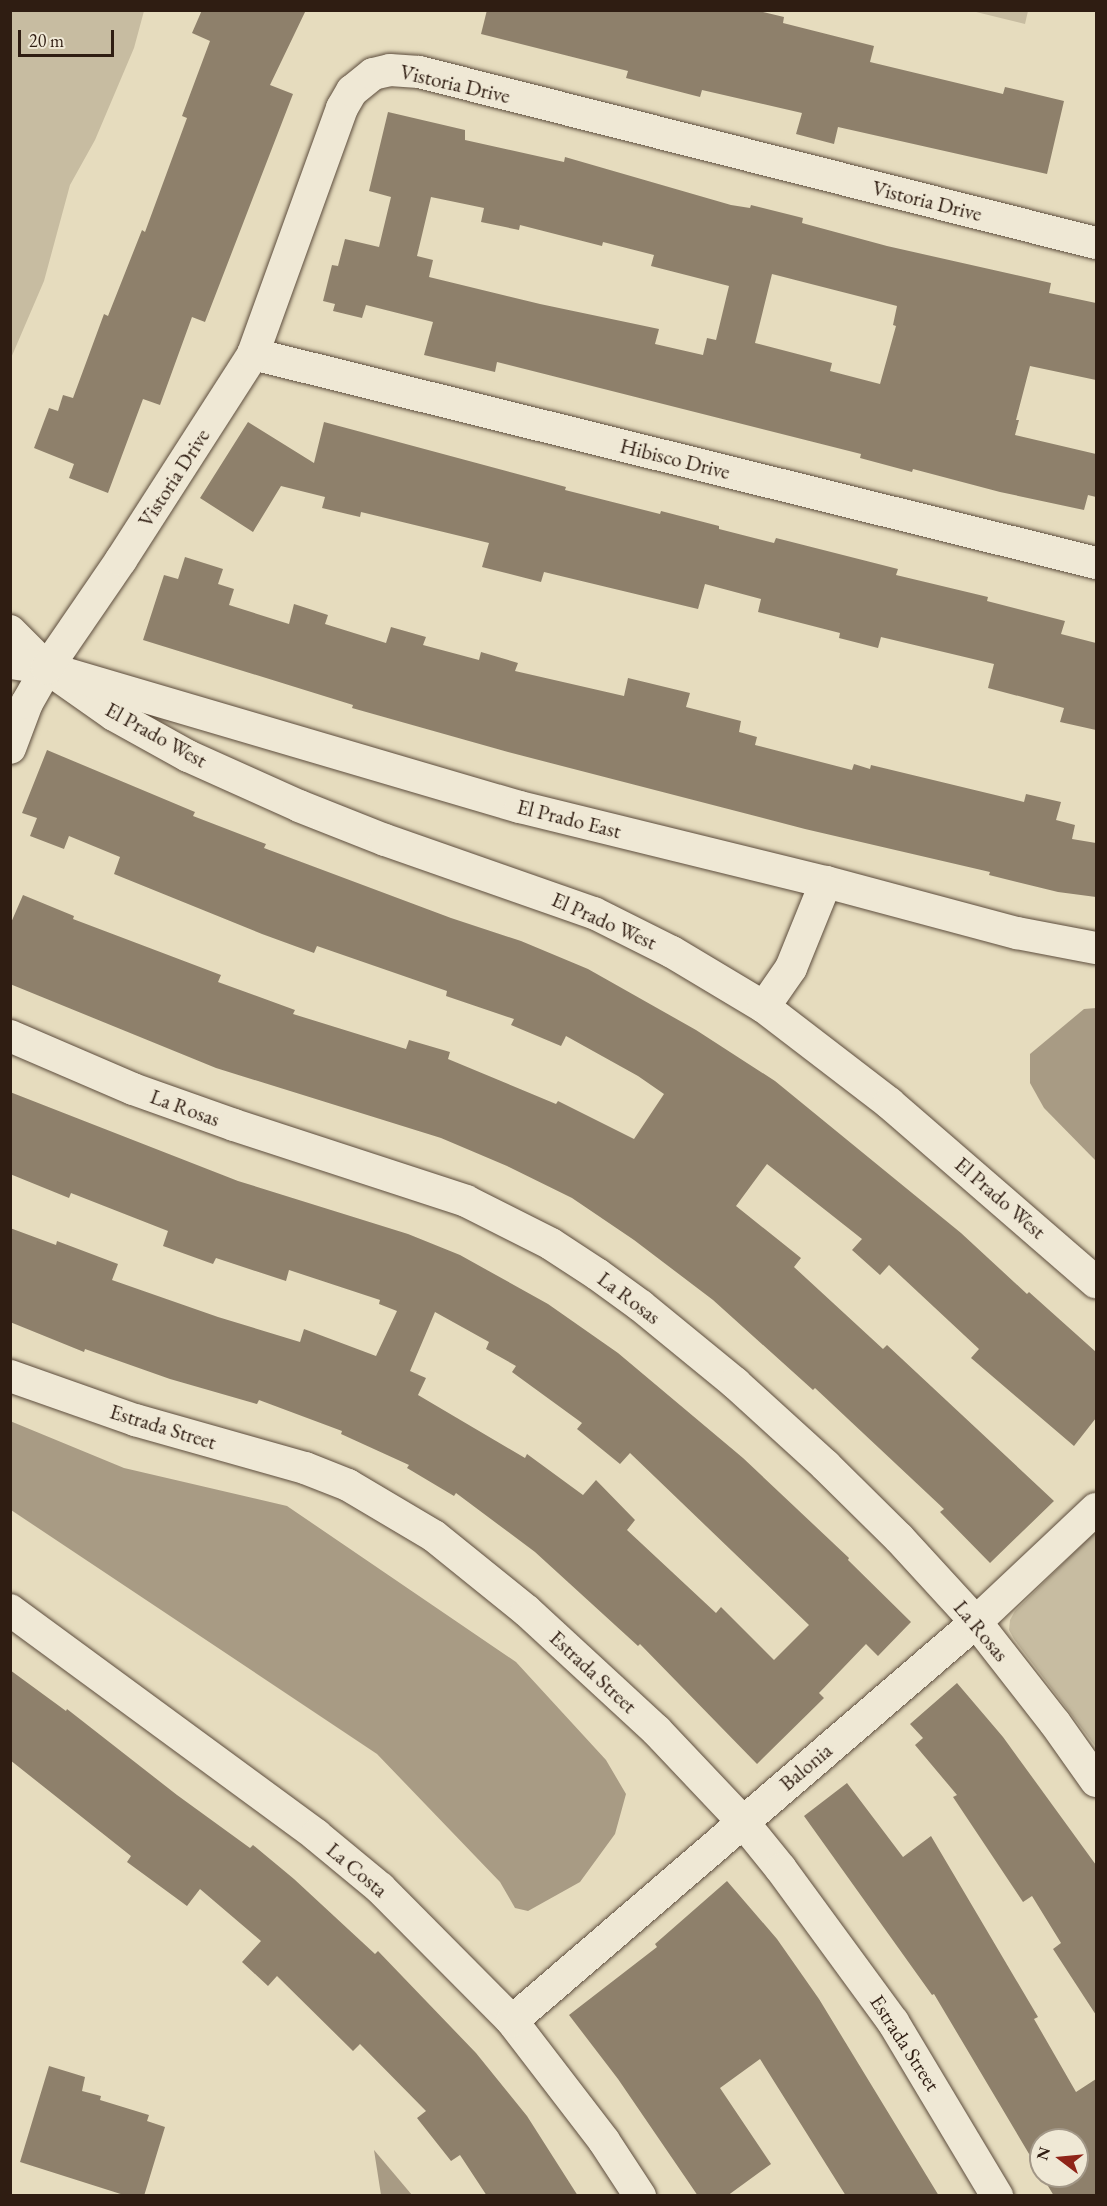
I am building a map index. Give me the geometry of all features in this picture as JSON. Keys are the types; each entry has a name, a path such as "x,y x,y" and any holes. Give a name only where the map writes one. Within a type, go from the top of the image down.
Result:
{"street":[{"name":"Vistoria Drive","path":"47,668 121,560 253,354 346,99 365,78 390,70 418,72 1096,243"},
{"name":"Hibisco Drive","path":"253,354 1096,563"},
{"name":"El Prado West","path":"10,632 47,668 114,715 188,756 299,806 385,840 594,913 672,952 764,1007 890,1103 1096,1282"},
{"name":"El Prado East","path":"10,663 47,668 520,807 826,882 1017,933 1096,948"},
{"path":"10,748 27,703 47,668"},
{"path":"764,1007 791,968 826,882"},
{"name":"La Rosas","path":"10,1036 133,1089 466,1201 551,1244 641,1306 735,1383 891,1529 976,1622 1055,1723 1096,1780"},
{"name":"Estrada Street","path":"10,1376 135,1420 305,1468 348,1485 392,1509 434,1536 527,1611 656,1730 743,1822 837,1943 893,2022 997,2196"},
{"name":"Balonia","path":"512,2021 976,1622 1096,1509"},
{"name":"La Costa","path":"10,1610 334,1850 380,1888 512,2021 604,2141 640,2196"}],"shaded area":[{"path":"11,10 144,11 134,48 95,140 70,185 44,281 11,358"},
{"path":"972,11 1028,11 1025,24"},
{"path":"1096,1008 1096,1161 1044,1108 1030,1083 1030,1054 1084,1009"},
{"path":"10,1421 124,1468 287,1506 516,1662 606,1760 626,1794 615,1834 580,1882 528,1911 515,1908 500,1882 377,1754 11,1510"},
{"path":"1096,1531 1096,1747 1009,1630 1010,1620 1015,1611"},
{"path":"374,2150 412,2195 381,2195"}],"building":[{"path":"202,10 306,10 270,85 293,94 205,322 192,317 160,405 143,399 108,493 69,478 74,464 34,448 49,408 58,411 63,395 73,398 104,314 108,316 142,230 145,232 187,118 182,116 210,41 192,33"},
{"path":"487,10 755,10 784,17 783,23 874,46 870,62 1003,94 1005,87 1064,101 1047,174 838,127 834,144 796,134 802,113 702,90 700,97 626,78 628,71 481,34"},
{"path":"388,112 465,130 465,140 564,162 565,157 731,205 750,208 751,205 803,218 802,223 887,246 1051,283 1049,293 1096,303 1096,380 1030,366 1016,420 1019,420 1015,435 1096,454 1096,497 1088,495 1084,510 1000,492 913,469 912,472 860,458 861,454 497,362 495,372 424,355 433,322 366,305 362,318 333,311 335,304 323,301 332,265 338,266 345,239 379,247 391,197 369,191","holes":["431,197 484,208 481,222 519,230 520,225 602,246 603,242 654,255 651,266 729,286 716,340 707,338 703,355 655,344 659,329 540,304 429,277 433,260 417,256","772,274 897,306 893,325 896,326 880,384 830,371 832,363 755,343"]},
{"path":"248,422 314,463 324,422 566,487 565,490 660,514 661,511 774,543 776,538 898,569 896,575 988,597 987,601 1065,621 1061,634 1096,643 1096,730 1060,722 1064,708 988,688 994,664 881,637 878,648 839,638 840,633 758,612 761,599 705,584 698,609 544,572 541,582 482,567 489,543 361,512 360,517 322,508 325,497 281,486 253,532 200,498"},
{"path":"185,557 223,569 218,584 234,589 229,605 289,624 294,604 328,615 325,624 386,643 391,627 426,637 423,645 479,660 481,652 518,663 515,671 624,696 628,678 690,693 686,707 741,721 739,732 757,737 755,745 852,770 854,764 870,769 871,765 1024,802 1026,794 1061,802 1056,820 1075,825 1072,839 1096,843 1096,897 1058,892 989,875 990,872 805,829 508,752 352,708 353,705 143,640 164,575 178,579"},
{"path":"47,750 195,812 193,816 266,844 264,848 451,918 521,941 588,969 696,1030 775,1081 961,1233 1027,1294 1029,1292 1096,1352 1096,1418 1074,1446 971,1358 979,1349 889,1265 880,1275 852,1250 862,1239 767,1164 736,1206 801,1258 794,1267 883,1349 887,1345 1054,1501 990,1563 940,1512 944,1509 815,1388 813,1390 713,1300 634,1240 572,1198 507,1166 441,1138 216,1068 10,984 10,925 23,895 74,916 73,919 221,975 218,982 295,1010 293,1014 406,1049 409,1040 450,1052 448,1059 556,1104 558,1101 634,1139 664,1094 638,1076 566,1036 561,1046 511,1025 514,1019 446,996 447,991 317,946 314,953 262,934 114,874 120,857 69,836 64,849 30,836 37,818 22,813"},
{"path":"10,1092 238,1181 408,1234 460,1255 548,1304 618,1353 743,1458 849,1558 848,1560 911,1622 878,1656 866,1644 819,1693 824,1698 757,1764 640,1644 638,1646 535,1552 456,1493 454,1496 407,1468 409,1465 341,1434 342,1431 259,1400 257,1404 170,1379 85,1349 84,1352 10,1322 10,1228 56,1245 57,1241 118,1264 112,1280 218,1317 300,1342 304,1329 376,1356 397,1311 379,1304 380,1300 289,1270 286,1281 216,1258 213,1264 163,1246 168,1231 71,1193 69,1198 10,1174","holes":["435,1312 489,1342 486,1349 516,1366 512,1372 582,1423 577,1429 620,1464 630,1453 809,1625 774,1660 721,1607 716,1613 627,1530 635,1520 596,1480 583,1495 527,1454 525,1458 418,1395 426,1378 410,1371"]},
{"path":"10,1670 66,1711 67,1709 177,1795 250,1848 253,1845 294,1879 375,1954 378,1951 476,2053 527,2116 578,2196 487,2196 460,2155 451,2161 417,2118 426,2111 360,2044 353,2051 277,1976 268,1986 242,1962 261,1941 200,1889 187,1906 127,1862 131,1856 10,1760"},
{"path":"957,1683 1003,1737 1096,1865 1096,2015 1053,1949 1061,1943 1032,1896 1023,1902 953,1797 957,1795 915,1745 923,1738 910,1724"},
{"path":"847,1783 903,1857 931,1836 1038,2017 1034,2019 1076,2092 1096,2079 1096,2196 1054,2196 1049,2188 1089,2188 1089,2128 1029,2128 1029,2154 934,1994 932,1995 804,1816"},
{"path":"727,1881 777,1939 819,1999 939,2196 846,2196 760,2059 720,2088 771,2164 727,2196 698,2196 618,2079 569,2015 657,1947 655,1944"},
{"path":"49,2066 85,2077 82,2091 101,2096 100,2100 149,2115 147,2121 165,2127 144,2196 127,2196 20,2162"}]}
